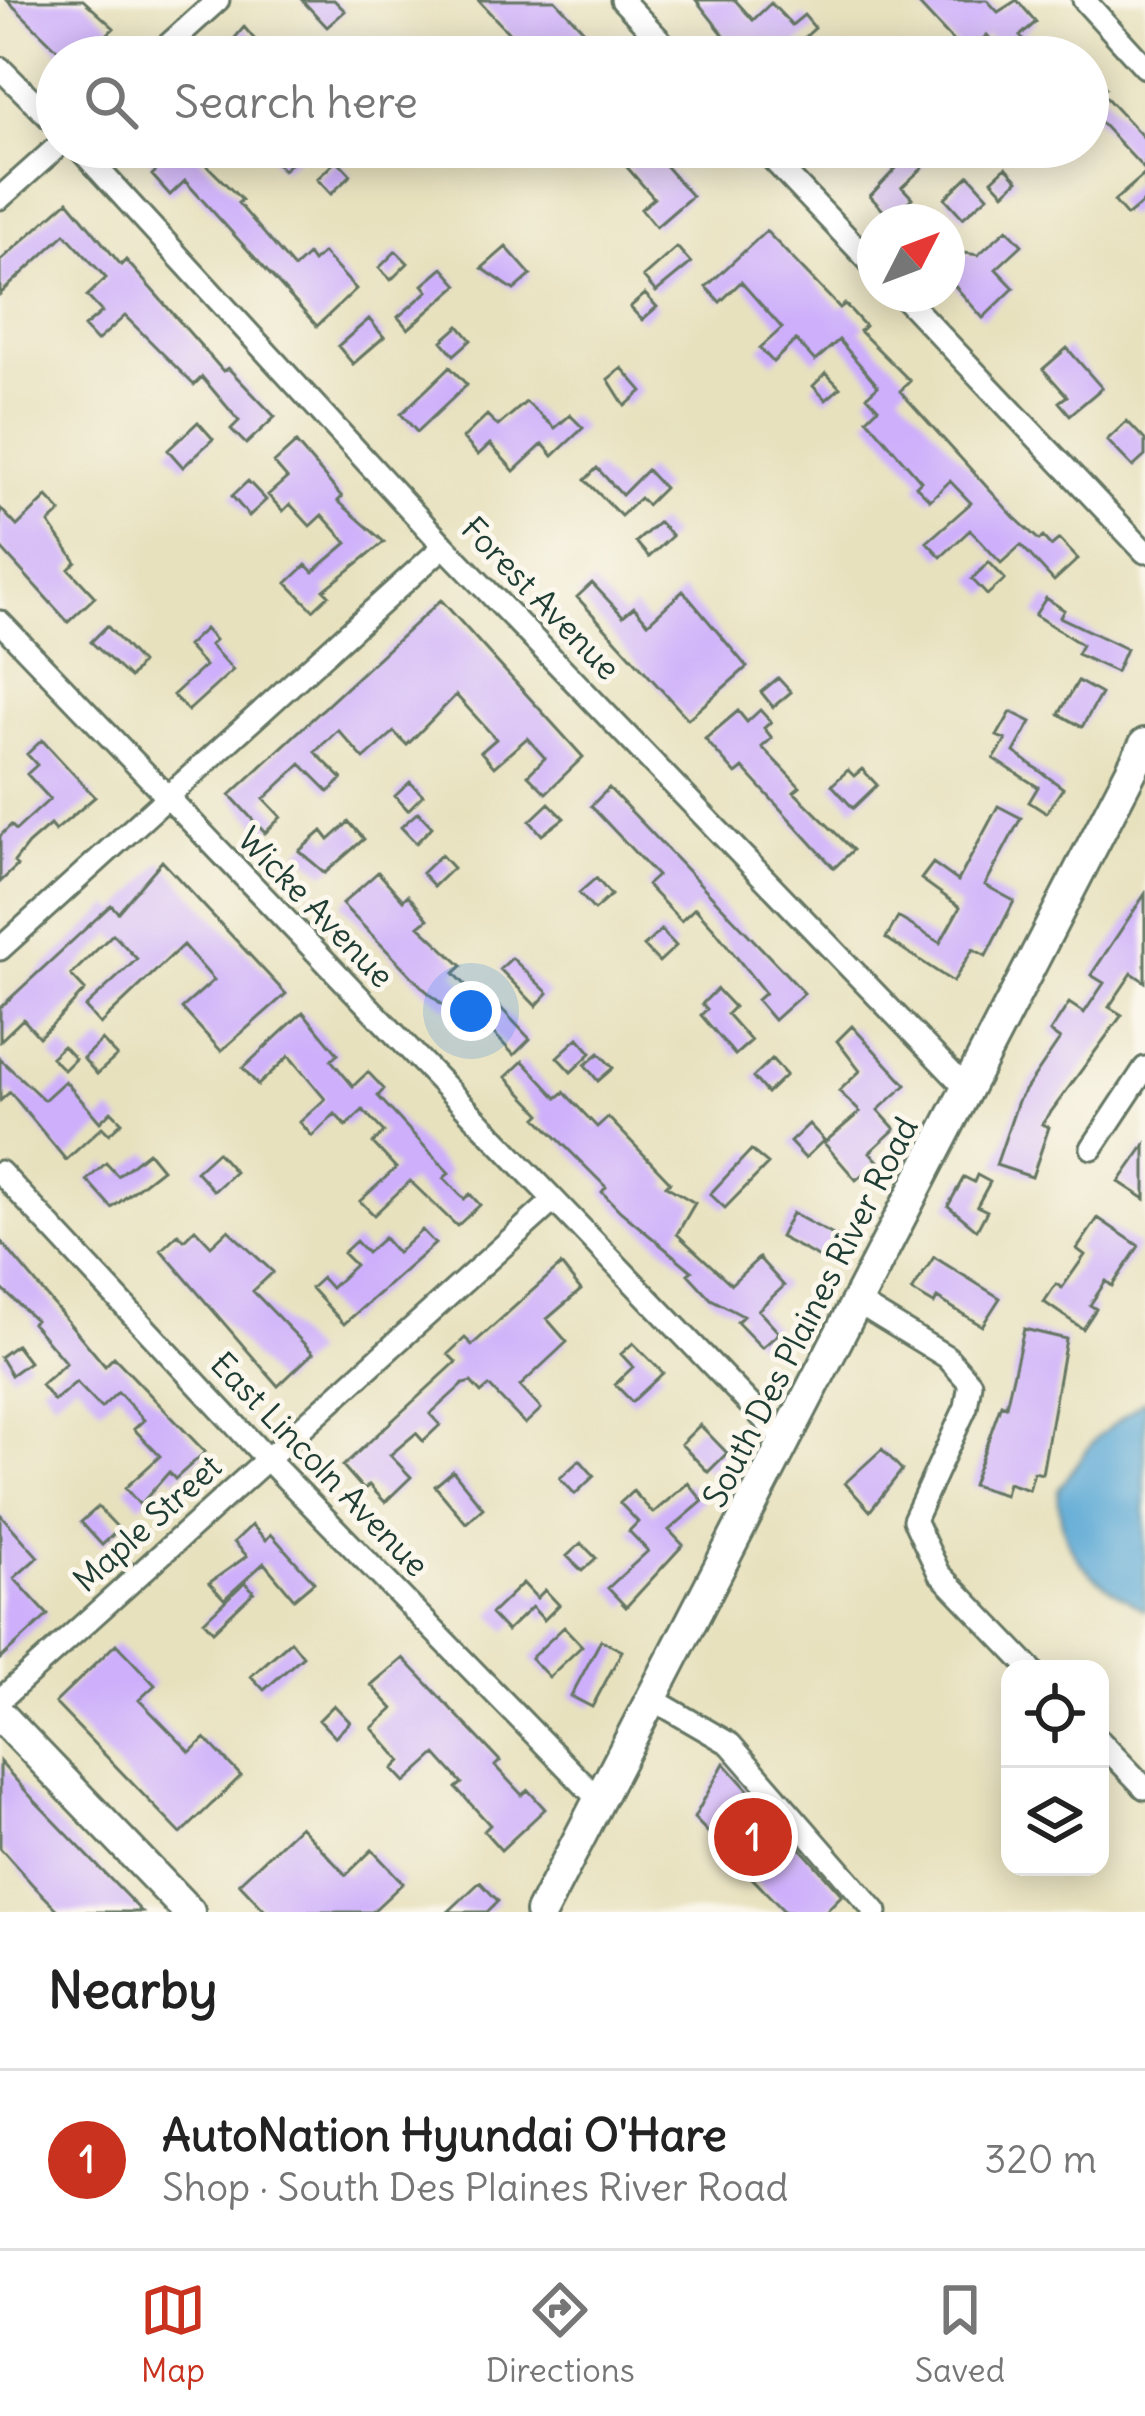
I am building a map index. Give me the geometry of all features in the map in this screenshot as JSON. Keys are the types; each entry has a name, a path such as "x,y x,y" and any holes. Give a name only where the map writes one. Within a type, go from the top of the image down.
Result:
{"main road":[{"name":"South Des Plaines River Road","path":"541,1912 596,1797 786,1442 1145,745"},
{"path":"0,1715 182,1910"}],"street":[{"path":"178,36 218,0"},
{"path":"622,0 656,36"},
{"path":"1084,0 1145,67"},
{"path":"0,68 36,104"},
{"path":"0,198 36,166"},
{"name":"Forest Avenue","path":"97,168 444,545 965,1087"},
{"path":"781,168 857,248"},
{"path":"918,312 1145,552"},
{"path":"0,949 444,545"},
{"name":"Wicke Avenue","path":"0,622 786,1442"},
{"path":"1092,1148 1145,1068"},
{"name":"East Lincoln Avenue","path":"0,1172 267,1459 596,1797"},
{"name":"Maple Street","path":"0,1700 552,1202"},
{"path":"857,1302 947,1357 970,1383 966,1407 914,1520 939,1573 1022,1660"},
{"path":"650,1697 730,1744 876,1912"},
{"path":"1109,1750 1145,1788"}],"water":[{"path":"1145,1400 1145,1610 1082,1564 1065,1533 1058,1490 1096,1438"}],"building":[{"path":"7,0 83,0 114,28 105,36 44,36"},
{"path":"302,0 334,0 345,11 327,27"},
{"path":"478,0 555,0 589,36 511,36"},
{"path":"696,0 735,0 753,20 771,3 792,25 804,15 815,28 806,36 724,36"},
{"path":"915,0 987,0 998,12 1017,0 1036,22 1020,36 948,36"},
{"path":"1109,101 1145,139 1145,170 1109,131"},
{"path":"209,168 242,200 238,203 294,268 308,255 313,262 323,253 356,289 317,326 185,181 170,195 152,175 158,169"},
{"path":"329,168 344,168 351,175 331,194 317,179"},
{"path":"628,168 667,168 692,196 656,227 641,209 654,198"},
{"path":"896,168 923,168 902,187 912,198 905,204 877,204 870,196"},
{"path":"1007,168 1018,180 1004,193 992,180"},
{"path":"1145,174 1145,201 1127,216 1114,201"},
{"path":"969,175 988,196 965,216 965,204 950,204 945,198"},
{"path":"68,201 121,265 126,260 223,371 228,368 275,417 246,444 231,429 239,421 202,377 194,385 125,316 97,341 84,327 102,312 87,296 106,278 65,234 0,294 0,261"},
{"path":"1007,229 1022,245 996,269 1014,288 983,318 965,298 965,253 978,255"},
{"path":"766,231 840,308 845,304 865,326 860,331 910,381 900,391 1014,517 1051,546 1059,539 1078,559 1054,581 1021,545 1001,563 970,530 941,557 927,542 971,503 950,481 930,500 916,486 921,481 867,419 878,408 867,396 878,386 839,340 815,361 796,340 773,362 760,348 782,328 741,282 720,302 706,287"},
{"path":"506,247 531,275 514,290 482,268"},
{"path":"677,247 691,263 656,292 643,277"},
{"path":"396,251 408,263 391,280 379,268"},
{"path":"443,268 458,285 408,329 398,317 428,291 423,285"},
{"path":"645,294 657,307 642,320 630,307"},
{"path":"369,319 384,337 353,364 338,346"},
{"path":"459,326 471,340 454,355 442,341"},
{"path":"1067,348 1102,388 1070,415 1059,402 1067,396 1043,369"},
{"path":"450,367 467,385 417,432 401,414"},
{"path":"622,368 642,391 625,406 608,379"},
{"path":"826,373 840,388 826,400 813,386"},
{"path":"526,402 555,428 570,415 583,428 553,456 543,444 514,471 490,444 478,455 463,438 487,415 498,426"},
{"path":"1127,421 1145,440 1145,456 1133,467 1107,440"},
{"path":"198,422 213,439 183,467 168,450"},
{"path":"296,443 342,497 338,501 384,542 324,590 329,595 313,610 287,583 306,565 313,572 347,543 322,515 310,526 290,504 283,511 268,495 287,478 274,463"},
{"path":"597,468 622,495 647,470 664,488 647,505 640,498 621,516 585,480"},
{"path":"248,481 266,500 249,516 232,496"},
{"path":"47,497 61,512 49,523 76,562 69,569 95,597 68,622 0,547 0,508 17,526"},
{"path":"659,522 672,536 649,557 636,542"},
{"path":"989,562 1005,579 987,595 972,579"},
{"path":"592,583 623,616 634,607 648,623 683,591 747,667 688,719 577,597"},
{"path":"1046,598 1064,610 1060,617 1126,649 1116,672 1077,654 1082,645 1035,615"},
{"path":"441,600 583,757 546,793 528,775 545,758 527,738 494,767 481,752 496,739 456,695 407,745 394,732 364,759 338,730 315,752 342,779 329,792 301,764 264,799 281,817 265,833 230,795"},
{"path":"107,626 141,663 130,678 91,642"},
{"path":"205,629 215,640 210,645 233,670 188,711 173,695 205,666 187,646"},
{"path":"778,678 791,692 773,707 761,692"},
{"path":"1078,681 1101,694 1082,727 1059,714"},
{"path":"760,710 771,722 764,728 772,738 762,747 800,787 794,792 853,850 834,868 743,768 736,774 705,739 738,711 747,722"},
{"path":"1011,712 1031,722 1014,752 1063,788 1046,813 1029,802 1038,787 994,759 1006,740 997,736"},
{"path":"42,740 95,797 55,831 50,825 28,844 14,862 17,866 0,882 0,836 11,825 16,830 50,799 27,774 37,765 27,754"},
{"path":"862,769 877,785 853,808 832,785 848,770 854,776"},
{"path":"410,782 423,795 408,810 395,796"},
{"path":"609,788 804,993 774,1020 757,1000 765,993 695,908 681,921 647,885 657,876 591,806"},
{"path":"549,803 564,818 542,835 530,821"},
{"path":"998,806 1021,818 985,885 1014,901 986,956 973,949 953,982 886,938 898,917 940,943 960,907 921,879 933,863 958,881"},
{"path":"418,812 432,827 416,843 401,827"},
{"path":"349,822 364,839 325,873 299,851 322,831 329,840"},
{"path":"441,855 453,868 434,886 422,873"},
{"path":"162,861 286,994 221,1051 182,1008 214,980 183,945 100,1024 85,1007 137,959 113,934 71,975 85,990 56,1021 39,1037 23,1019 0,1041 0,1008 111,905 118,912"},
{"path":"378,872 403,900 408,895 428,919 419,926 462,966 454,973 486,1006 469,1022 451,1003 446,1008 424,989 342,904"},
{"path":"596,878 611,895 594,910 579,893"},
{"path":"1145,894 1145,982 1132,973 1109,1007 1122,1015 1042,1124 1049,1127 1032,1177 996,1165 1018,1101 1060,1039 1050,1032 1069,1003 1084,1013 1104,983 1091,975"},
{"path":"661,930 676,946 659,962 644,946"},
{"path":"512,958 548,993 536,1006 500,969"},
{"path":"717,989 734,1007 727,1014 751,1041 735,1055 701,1015 707,1009 702,1004"},
{"path":"499,1006 530,1039 514,1055 483,1022"},
{"path":"303,1012 338,1054 331,1060 353,1086 368,1072 384,1089 378,1096 449,1173 444,1178 464,1199 470,1194 480,1205 457,1226 410,1181 374,1215 360,1201 396,1168 373,1143 384,1132 363,1110 346,1126 335,1114 312,1136 300,1122 325,1099 289,1056 258,1085 243,1068"},
{"path":"852,1026 906,1085 878,1110 895,1129 870,1152 878,1161 856,1180 824,1143 860,1112 839,1091 860,1071 837,1041"},
{"path":"578,1038 591,1053 571,1072 557,1057"},
{"path":"102,1040 117,1056 97,1074 83,1058"},
{"path":"63,1046 75,1059 64,1070 51,1057"},
{"path":"599,1053 613,1068 598,1081 585,1065"},
{"path":"0,1059 44,1100 65,1081 100,1122 111,1111 122,1122 109,1134 102,1127 66,1160 10,1092 0,1101"},
{"path":"772,1059 786,1075 767,1093 753,1077"},
{"path":"523,1061 557,1098 564,1092 597,1127 608,1117 670,1182 666,1186 695,1203 677,1234 731,1284 759,1258 784,1286 758,1310 779,1333 762,1348 737,1322 743,1316 711,1299 688,1274 692,1271 602,1192 606,1187 537,1118 541,1114 506,1077"},
{"path":"809,1124 824,1140 805,1158 790,1142"},
{"path":"1145,1145 1145,1199 1119,1182"},
{"path":"751,1150 768,1164 725,1208 710,1194"},
{"path":"148,1152 162,1169 112,1208 87,1180 106,1163 118,1176"},
{"path":"217,1152 235,1172 214,1191 196,1171"},
{"path":"977,1175 990,1182 977,1206 987,1211 977,1230 948,1206 964,1177 974,1182"},
{"path":"792,1213 837,1237 824,1260 780,1237"},
{"path":"1098,1218 1139,1246 1112,1286 1106,1281 1090,1305 1096,1309 1083,1329 1044,1302 1056,1284 1062,1288 1085,1255 1077,1249"},
{"path":"195,1229 211,1246 228,1230 273,1272 253,1291 313,1353 278,1386 161,1250 178,1234 184,1240"},
{"path":"422,1230 435,1244 344,1324 311,1288 322,1278 331,1288 355,1265 343,1253 356,1241 367,1253 384,1238 397,1253"},
{"path":"0,1240 105,1366 114,1357 205,1452 175,1479 169,1472 140,1505 125,1488 160,1456 134,1429 144,1420 118,1392 101,1408 76,1382 54,1401 41,1385 66,1363 32,1323 35,1320 0,1287"},
{"path":"934,1257 1000,1298 982,1326 937,1298 934,1304 912,1291"},
{"path":"561,1265 581,1290 547,1319 567,1342 520,1386 541,1409 525,1424 489,1386 481,1393 471,1382 463,1384 430,1414 440,1425 423,1441 416,1433 390,1455 411,1477 385,1502 369,1485 364,1490 343,1466 456,1362 448,1354 465,1338 472,1345"},
{"path":"1024,1329 1066,1339 1042,1474 1034,1472 1029,1490 1008,1483 1005,1495 972,1485 1001,1404 1006,1406"},
{"path":"633,1343 663,1373 632,1402 615,1384 633,1367 621,1354"},
{"path":"16,1345 29,1362 11,1375 0,1357"},
{"path":"700,1425 727,1453 708,1472 681,1444"},
{"path":"882,1449 902,1470 870,1511 845,1483"},
{"path":"580,1460 594,1476 575,1494 560,1478"},
{"path":"453,1471 483,1508 466,1523 435,1486"},
{"path":"688,1483 703,1501 669,1530 683,1545 626,1607 608,1588 648,1551 629,1531 638,1522 620,1503 633,1491 653,1513"},
{"path":"98,1507 119,1529 102,1545 81,1522"},
{"path":"0,1514 38,1557 14,1578 48,1615 0,1659"},
{"path":"252,1525 266,1540 271,1534 314,1582 294,1599 264,1563 224,1599 209,1583 247,1556 234,1542"},
{"path":"581,1543 596,1558 582,1571 567,1556"},
{"path":"245,1582 254,1592 213,1631 204,1621"},
{"path":"523,1583 537,1598 545,1590 559,1605 544,1620 532,1607 507,1631 491,1614"},
{"path":"564,1627 582,1646 549,1677 531,1658"},
{"path":"601,1640 622,1651 592,1707 571,1696"},
{"path":"291,1641 303,1656 264,1690 251,1676"},
{"path":"116,1644 155,1685 139,1700 190,1752 205,1738 241,1776 181,1834 55,1703"},
{"path":"403,1658 500,1761 495,1766 522,1795 528,1790 545,1809 501,1850 484,1831 490,1825 456,1788 462,1783 436,1754 405,1782 393,1769 401,1761 372,1728 393,1709 371,1685"},
{"path":"334,1705 350,1722 335,1737 319,1720"},
{"path":"0,1762 142,1912 60,1912 32,1884 0,1848"},
{"path":"724,1763 842,1895 825,1912 785,1912 694,1818"},
{"path":"300,1826 346,1875 372,1850 403,1883 372,1912 266,1912 239,1883"},
{"path":"480,1882 498,1901 487,1912 448,1912"}],"place":[{"name":"AutoNation Hyundai O'Hare","path":"753,1837"}]}
